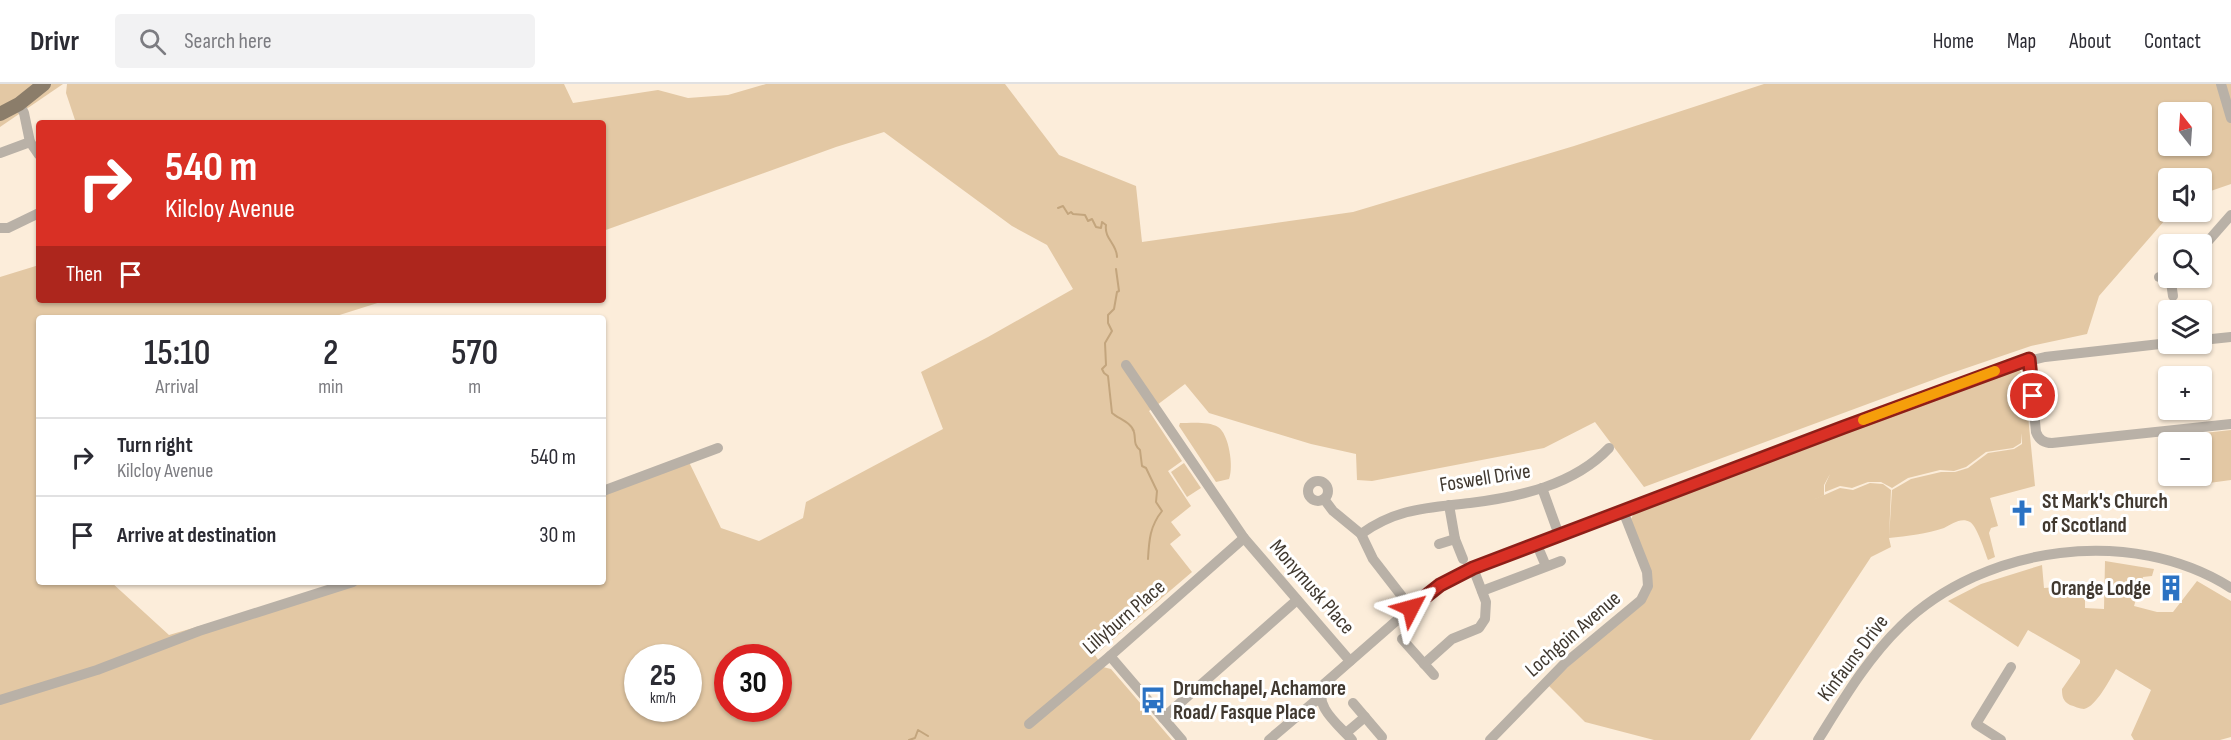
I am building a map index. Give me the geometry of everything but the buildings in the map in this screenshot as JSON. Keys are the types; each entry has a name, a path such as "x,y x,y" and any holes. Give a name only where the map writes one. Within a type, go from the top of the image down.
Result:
{"main road":[{"path":"0,114 19,104 44,84"}],"street":[{"path":"2221,84 2231,118"},
{"path":"19,104 24,113 30,142 36,151"},
{"path":"0,153 30,142"},
{"path":"0,228 8,228 36,214"},
{"path":"2212,237 2231,215"},
{"path":"2173,288 2173,296"},
{"path":"2212,339 2231,337"},
{"path":"1365,717 1349,736 1323,706 1320,698 1324,684 1440,585 1473,568 2029,359 2158,344"},
{"path":"2029,359 2036,432 2044,442 2231,424"},
{"name":"Monymusk Place","path":"1126,365 1244,537 1350,661"},
{"path":"606,490 718,448"},
{"name":"Foswell Drive","path":"1362,534 1381,521 1402,513 1432,506 1496,499 1542,488 1578,472 1593,463 1609,448"},
{"path":"1542,488 1559,535"},
{"path":"1324,499 1333,511 1362,534 1373,559 1411,608"},
{"path":"1449,505 1455,539 1463,559"},
{"name":"Lochgoin Avenue","path":"1490,740 1542,684 1632,608 1646,593 1647,572 1623,511"},
{"name":"Lillyburn Place","path":"1029,724 1110,656 1244,537"},
{"path":"1439,544 1455,539"},
{"name":"Kinfauns Drive","path":"1818,740 1865,668 1902,624 1937,597 1990,570 2045,555 2100,551 2134,554 2173,563 2231,588"},
{"path":"1540,552 1546,566"},
{"path":"1482,591 1561,561"},
{"path":"1424,664 1452,639 1479,628 1487,613 1473,568"},
{"path":"0,700 97,670 199,631 344,585"},
{"path":"1163,718 1297,600"},
{"path":"1402,639 1434,675"},
{"path":"1110,656 1182,740"},
{"path":"2001,740 1976,724 2011,667"},
{"path":"1269,740 1320,698"},
{"path":"1353,703 1382,737"}],"shaded area":[{"path":"0,84 63,84 0,127"},
{"path":"67,84 564,84 573,103 658,90 688,98 728,95 766,84 1005,84 1059,155 1136,186 1142,242 1353,212 1574,146 1764,84 2231,84 2231,184 2212,191 2212,168 2158,168 2158,222 2163,222 2099,296 2087,334 2031,346 1946,375 1644,487 1595,422 1544,448 1372,481 1357,480 1356,454 1311,444 1209,413 1185,384 1149,411 1182,461 1168,471 1191,506 1171,522 1181,535 1170,544 1192,572 1095,655 1103,667 1111,669 1172,740 0,740 0,277 36,266 36,303 378,303 340,315 36,315 36,585 114,585 169,635 339,585 606,585 606,491 688,460 721,528 759,541 803,518 806,502 943,429 921,372 1073,289 1047,245 1012,226 884,132 606,230 606,120 75,120 66,93"},
{"path":"2018,368 2024,376 2035,486 1990,498 1998,526 1991,528 1989,533 1995,557 1988,560 1973,524 1963,520 1931,532 1889,538 1891,547 1871,557 1750,740 1654,740 1585,722 1548,685 1651,591 1631,519 1634,513","holes":["2022,433 2022,444 2014,449 1988,453 1968,468 1955,472 1941,472 1911,479 1892,490 1889,538 1891,490 1883,484 1870,483 1853,490 1840,488 1806,503 1824,495 1824,485 1830,474 1825,485 1825,492 1840,486 1852,488 1868,482 1881,482 1892,488 1908,478 1940,470 1954,471 1966,467 1986,452 2013,448 2021,443"]},
{"path":"1180,423 1210,424 1222,431 1230,451 1229,479 1216,482 1179,426"},
{"path":"2231,430 2231,480 2212,483 2212,432"},
{"path":"1184,463 1201,488 1187,497 1171,472"},
{"path":"2105,561 2154,569 2152,576 2143,577 2134,606 2157,612 2173,612 2197,581 2231,601 2231,737 2220,740 2134,740 2131,735 2151,690 2116,669 2102,692 2089,707 2082,709 2070,705 2063,698 2062,689 2080,660 2028,630 2018,647 1948,601 1981,584 2042,565 2044,588 2085,585 2085,608 2104,609"}],"waterway":[{"path":"1058,208 1063,206 1068,214 1071,212 1085,215 1088,221 1092,219 1096,227 1101,228 1102,222 1106,225 1107,234 1117,257"},
{"path":"1116,269 1119,291 1114,309 1108,315 1108,323 1112,331 1105,343 1106,365 1102,369 1108,376 1112,413 1133,429 1136,444 1140,450 1142,466 1146,468 1157,491 1156,502 1162,511 1151,534 1148,559"},
{"path":"909,740 915,738 918,730 928,736"}],"slow traffic":[{"path":"1863,420 1995,371"}],"place":[{"name":"St Mark's Church of Scotland","path":"2022,513"},
{"name":"Orange Lodge","path":"2171,588"},
{"name":"Drumchapel, Achamore Road/ Fasque Place","path":"1153,700"}],"route":[{"path":"1411,608 1440,585 1473,568 2029,359 2033,396"}]}
